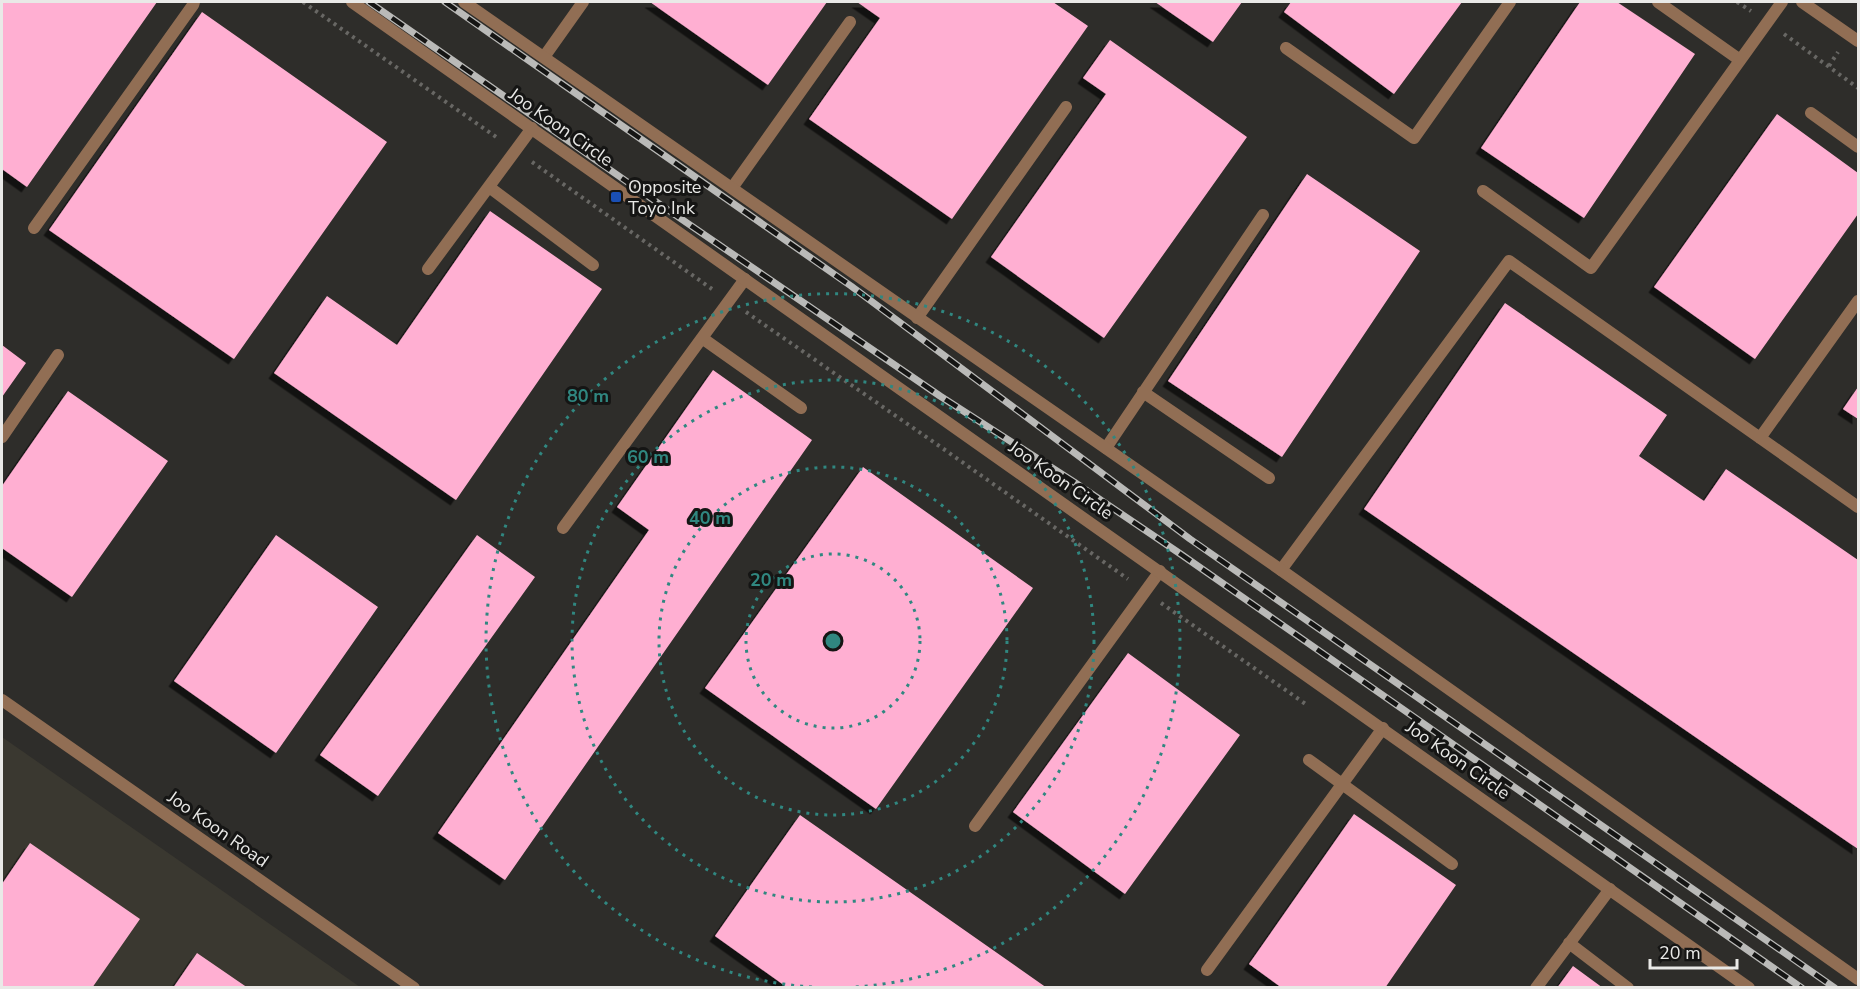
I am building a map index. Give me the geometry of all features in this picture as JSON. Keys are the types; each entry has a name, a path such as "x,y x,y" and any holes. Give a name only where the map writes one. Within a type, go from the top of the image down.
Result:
{"street":[{"path":"34,228 194,2"},
{"name":"Joo Koon Circle","path":"352,2 1749,987"},
{"path":"464,2 1281,570 1858,979"},
{"path":"544,57 583,2"},
{"path":"1286,48 1414,138 1510,2"},
{"path":"1658,2 1740,60"},
{"path":"1484,191 1591,268 1782,2"},
{"path":"1802,2 1858,41"},
{"path":"732,188 849,22"},
{"path":"918,318 1066,107"},
{"path":"1811,113 1858,147"},
{"path":"428,269 532,128"},
{"path":"489,187 594,265"},
{"path":"1106,448 1263,214"},
{"path":"1281,570 1509,261 1858,507"},
{"path":"563,528 745,279"},
{"path":"1760,438 1858,301"},
{"path":"702,338 801,408"},
{"path":"2,436 58,355"},
{"path":"1143,392 1269,478"},
{"path":"975,826 1160,572"},
{"name":"Joo Koon Road","path":"2,700 414,987"},
{"path":"1207,970 1383,728"},
{"path":"1309,760 1452,864"},
{"path":"1536,987 1610,889"},
{"path":"1569,943 1628,987"}],"path":[{"path":"303,2 1310,707"},
{"path":"1737,2 1858,88"}],"shaded area":[{"path":"2,737 360,987 2,987"}],"building":[{"path":"2,2 157,2 27,187 2,169"},
{"path":"650,2 827,2 768,85"},
{"path":"857,2 1053,2 1088,26 952,219 809,119 880,18"},
{"path":"1155,2 1242,2 1213,42"},
{"path":"1291,2 1462,2 1394,94 1284,12"},
{"path":"1580,2 1617,2 1695,54 1584,218 1481,148"},
{"path":"202,12 387,142 234,359 49,230"},
{"path":"1110,40 1247,137 1104,338 991,257 1106,94 1083,78"},
{"path":"1777,114 1858,173 1858,214 1755,359 1654,287"},
{"path":"1307,174 1420,251 1282,457 1168,381"},
{"path":"490,211 602,289 456,500 274,373 327,296 397,345"},
{"path":"1505,303 1667,415 1639,456 1704,501 1726,469 1858,560 1858,849 1364,509"},
{"path":"2,345 26,363 2,397"},
{"path":"713,370 812,440 505,880 438,833 649,530 617,507"},
{"path":"1858,387 1858,419 1843,409"},
{"path":"68,391 168,461 72,597 2,548 2,486"},
{"path":"863,467 1033,588 876,809 705,688"},
{"path":"276,535 378,607 276,753 174,681"},
{"path":"477,535 535,577 378,796 320,755"},
{"path":"1128,653 1240,735 1125,894 1013,812"},
{"path":"1354,814 1456,885 1385,988 1282,988 1249,964"},
{"path":"800,815 1047,988 788,988 715,936"},
{"path":"30,843 140,919 92,988 2,988 2,884"},
{"path":"197,953 248,988 173,988"},
{"path":"1573,966 1603,988 1557,988"}],"railway":[{"path":"369,2 940,396 1182,555 1802,988"},
{"path":"445,2 851,286 1190,539 1835,988"}],"place":[{"name":"Opposite Toyo Ink","path":"616,197"}]}
